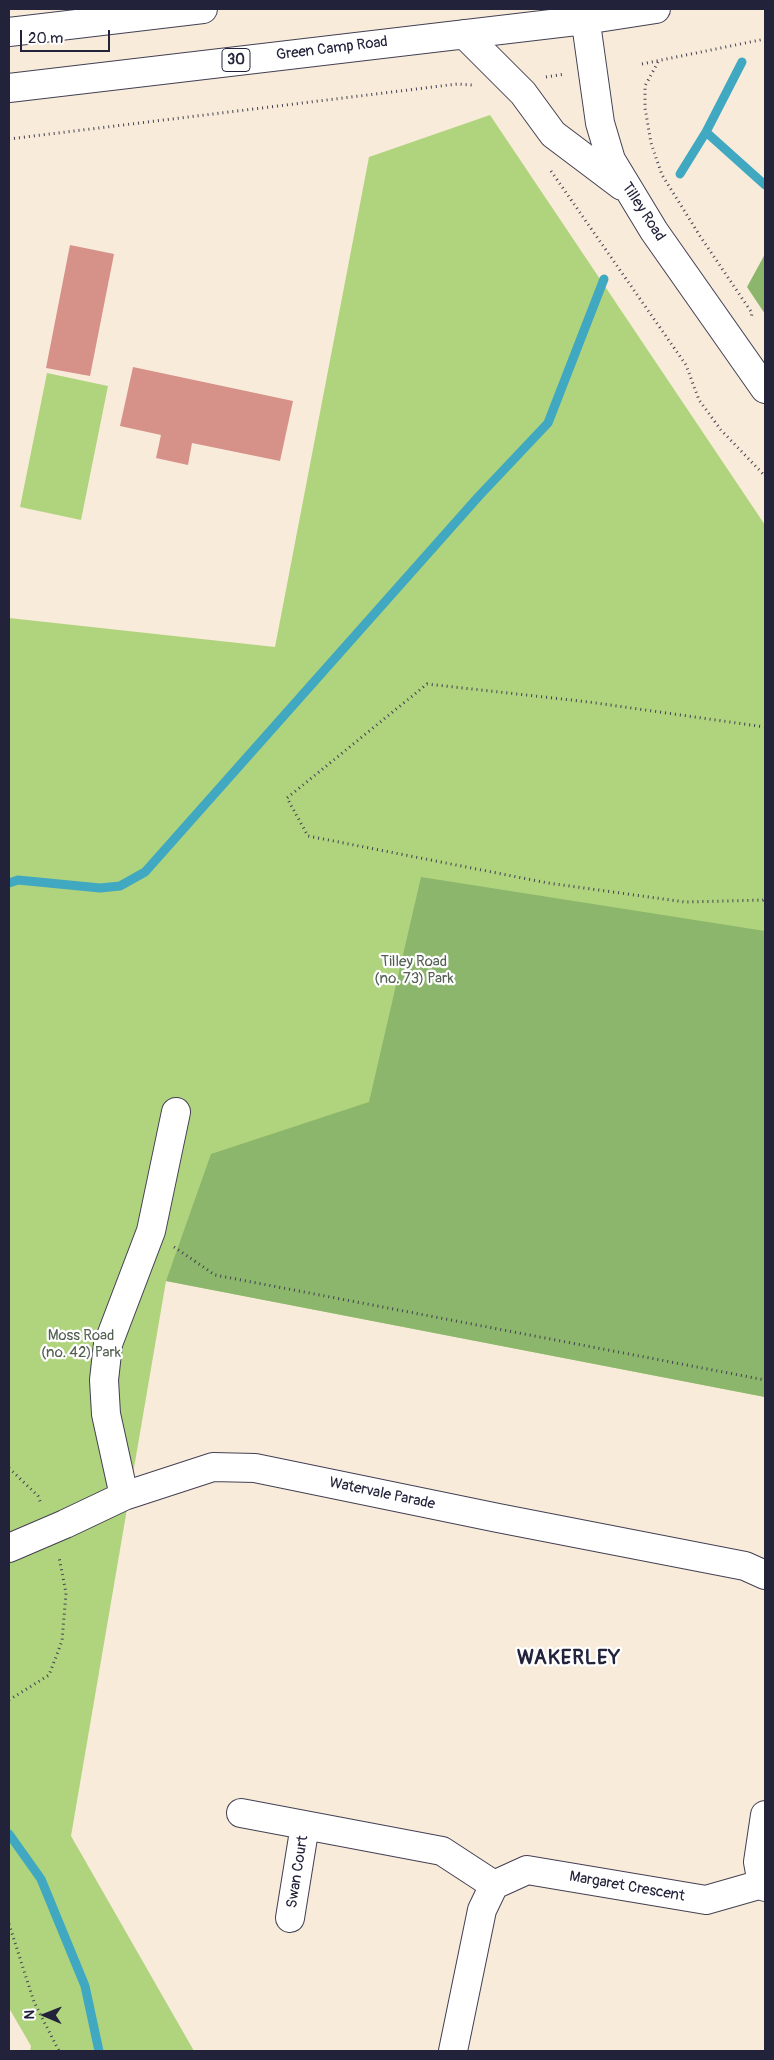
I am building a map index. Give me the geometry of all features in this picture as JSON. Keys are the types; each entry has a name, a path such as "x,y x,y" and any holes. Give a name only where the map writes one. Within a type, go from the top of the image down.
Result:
{"street":[{"path":"9,32 202,9"},
{"name":"Green Camp Road","path":"9,88 464,34 584,14 656,9"},
{"name":"Tilley Road","path":"584,14 600,123 611,160 654,231 765,389"},
{"path":"464,34 524,93 553,134 627,189"},
{"path":"124,1496 106,1414 104,1380 108,1344 151,1231 176,1112"},
{"name":"Watervale Parade","path":"9,1548 66,1524 124,1496 213,1467 255,1468 745,1566 765,1575"},
{"path":"241,1813 442,1851 494,1885 482,1910 453,2051"},
{"path":"764,1886 758,1862 765,1815"},
{"name":"Swan Court","path":"290,1918 305,1825"},
{"name":"Margaret Crescent","path":"494,1885 527,1870 706,1900 764,1886"}],"path":[{"path":"642,64 765,39"},
{"path":"658,62 645,86 645,108 650,143 662,175 752,313"},
{"path":"9,139 457,84 474,85"},
{"path":"547,165 686,365 699,400 721,430 765,476"},
{"path":"765,727 588,702 427,684 287,798 308,836 548,883 675,901 763,900 765,898"},
{"path":"151,1231 215,1275 765,1380"},
{"path":"9,1468 38,1496 42,1509"},
{"path":"9,1700 49,1675 62,1641 66,1593 56,1550"},
{"path":"9,1924 34,2002 59,2051"}],"green space":[{"name":"Tilley Road (no. 73) Park","path":"490,115 765,525 765,1397 166,1281 71,1836 194,2051 30,2051 31,2046 9,2008 9,618 275,647 369,157"},
{"path":"765,254 765,314 747,287"},
{"path":"47,373 108,386 81,520 20,507"},
{"path":"421,877 765,931 765,1397 166,1281 211,1154 369,1102"}],"building":[{"path":"70,245 114,254 90,376 46,368"},
{"path":"133,367 293,401 280,461 192,443 188,465 156,458 161,435 120,426"}],"waterway":[{"path":"680,174 706,132 742,62"},
{"path":"706,132 765,185"},
{"path":"9,883 18,880 100,888 120,886 145,872 479,496 548,423 604,279"},
{"path":"9,1834 41,1879 85,1986 99,2051"}],"district":[{"name":"WAKERLEY","path":"569,1659"}],"park label":[{"name":"Moss Road (no. 42) Park","path":"81,1344"}]}
